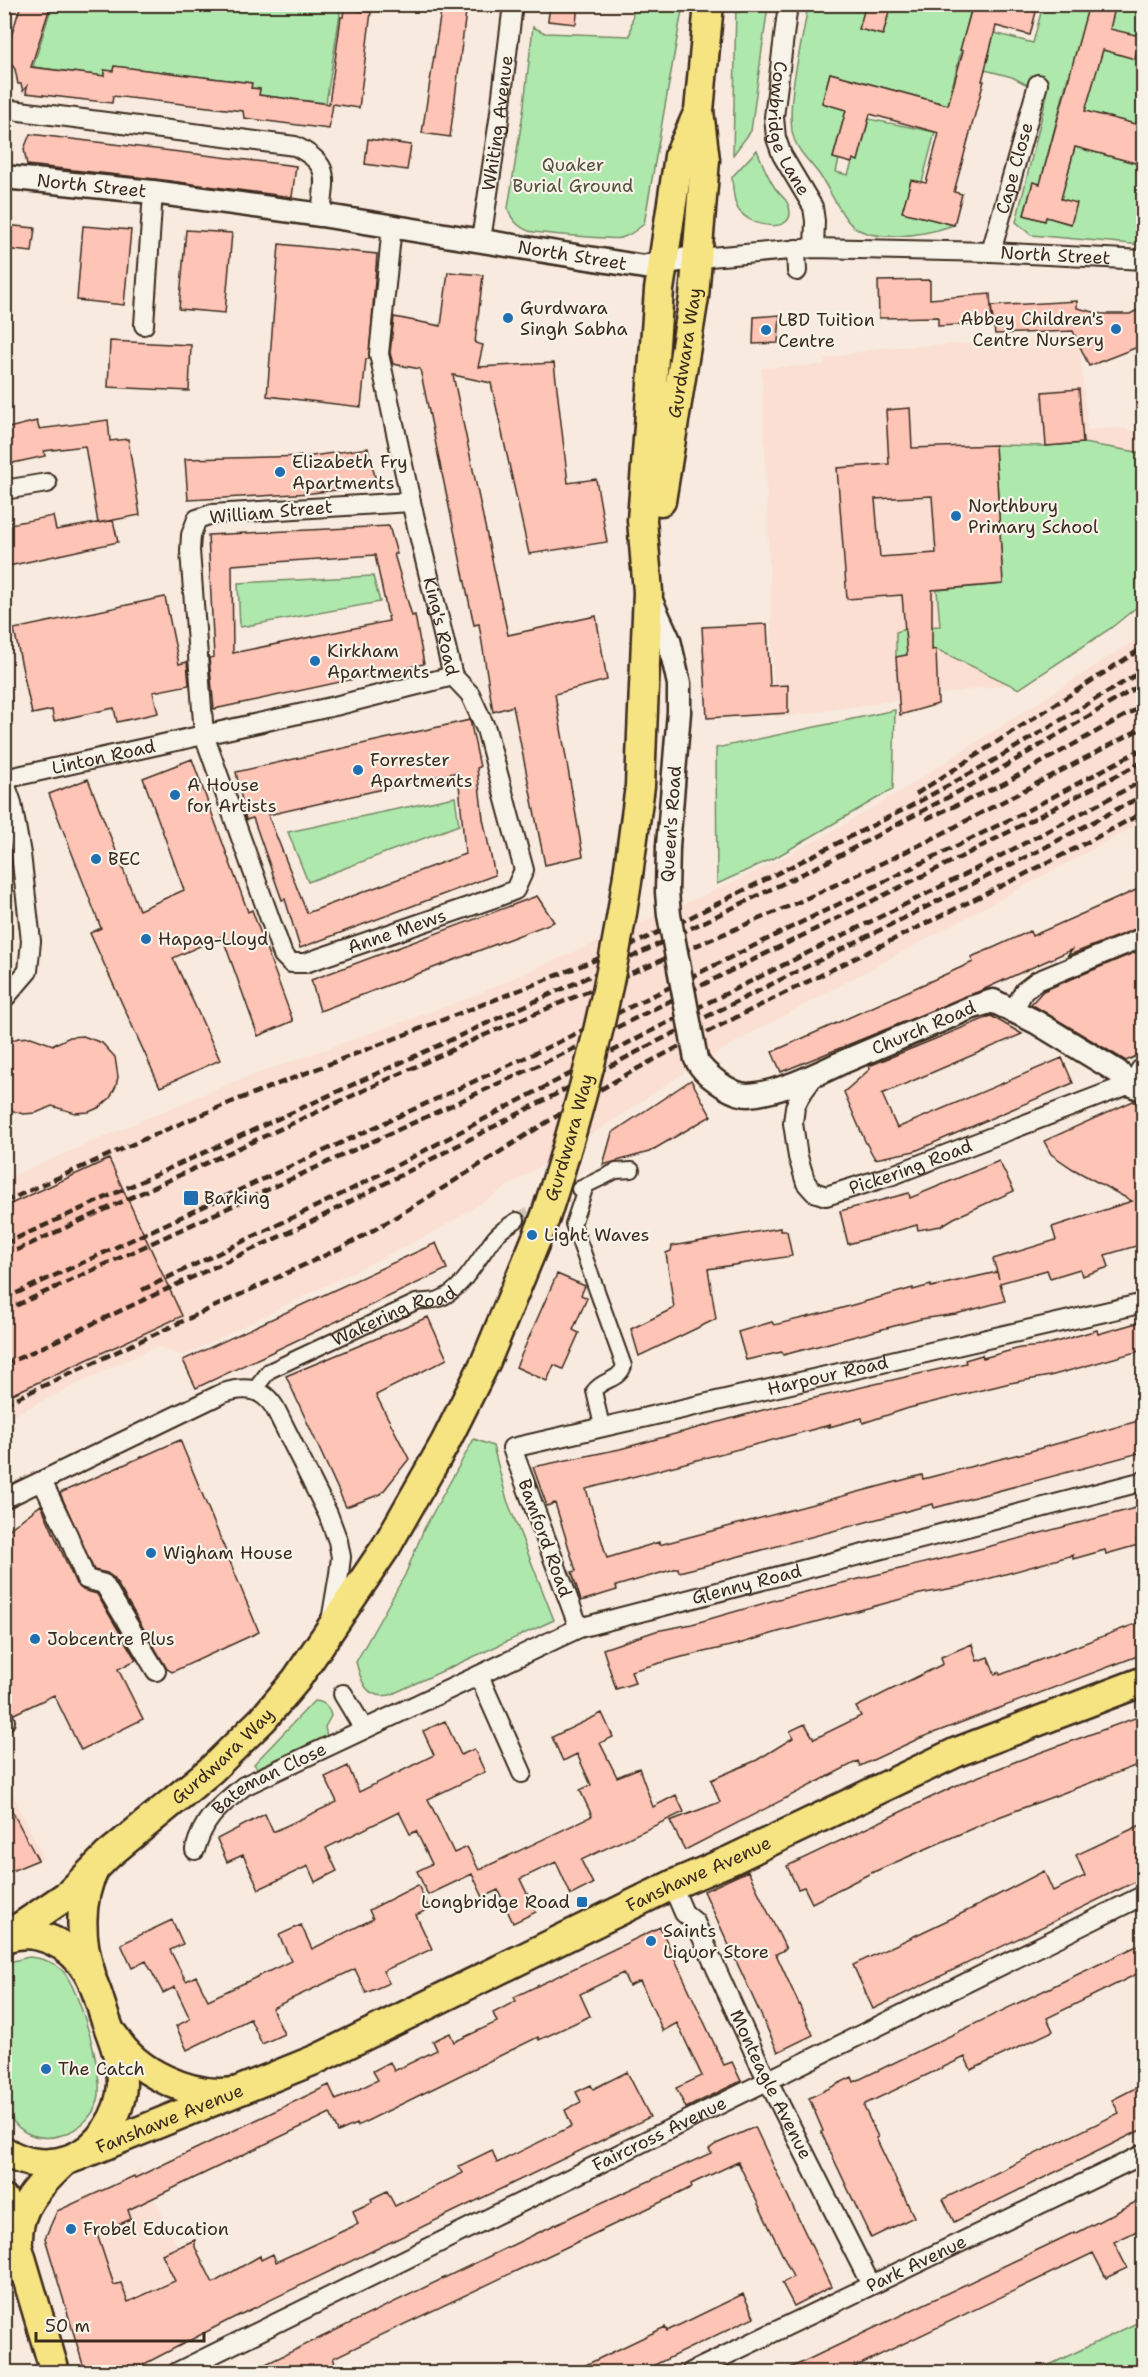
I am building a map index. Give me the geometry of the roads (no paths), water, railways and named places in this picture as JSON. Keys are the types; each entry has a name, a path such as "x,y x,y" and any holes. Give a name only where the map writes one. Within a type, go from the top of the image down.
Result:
{"main road":[{"name":"Gurdwara Way","path":"4,1938 55,1905 99,1864 240,1743 296,1680 386,1547 450,1434 486,1361 531,1219 568,1146 599,1032 615,956 640,786 648,592 668,446 694,297 698,258 705,160 699,111 709,4"},
{"name":"Gurdwara Way","path":"648,592 642,520 663,262 679,156 699,111"},
{"name":"Fanshawe Avenue","path":"71,2158 318,2059 672,1885 731,1860 957,1752 1143,1681"},
{"name":"Gurdwara Way","path":"94,1986 85,1956 83,1914 89,1880 99,1864"},
{"path":"4,1938 30,1934 54,1941 73,1954 88,1972 120,2064 122,2087 112,2119 98,2140 71,2158 38,2188 23,2211 17,2230 19,2248"},
{"name":"Fanshawe Avenue","path":"107,2022 118,2043 128,2053 154,2073 184,2087 199,2091 226,2093 262,2082"},
{"path":"4,2151 30,2162 52,2163 71,2158"},
{"path":"4,2200 55,2373"}],"street":[{"name":"Whiting Avenue","path":"481,240 513,4"},
{"name":"Cowbridge Lane","path":"788,4 774,117 776,138 782,155 813,207 815,221 797,271"},
{"name":"Cape Close","path":"991,252 1038,84"},
{"path":"4,108 295,146 315,156 324,174 321,215"},
{"name":"North Street","path":"4,177 153,192 321,215 644,267 663,262 698,258 805,249 991,252 1143,260"},
{"path":"144,325 153,192"},
{"path":"392,226 379,354 411,502"},
{"path":"4,490 47,483"},
{"name":"King's Road","path":"204,735 335,706 453,676 411,502"},
{"name":"William Street","path":"204,735 190,551 191,535 197,519 212,513 411,502"},
{"name":"Queen's Road","path":"648,592 669,640 679,684 666,880 669,915 696,1059"},
{"name":"Anne Mews","path":"204,735 283,955 291,963 305,963 500,896 515,890 521,880 524,870 486,729 470,694 453,676"},
{"name":"Linton Road","path":"4,780 204,735"},
{"path":"4,780 12,803 21,854 31,941 28,971 4,999"},
{"path":"1014,1009 1026,989 1037,981 1143,937"},
{"name":"Church Road","path":"696,1059 707,1073 740,1094 748,1095 778,1088 820,1072 987,1002 1000,1002 1114,1070 1139,1080"},
{"name":"Pickering Road","path":"820,1072 800,1096 795,1107 793,1123 798,1157 806,1183 814,1192 826,1196 890,1176 1139,1080"},
{"path":"602,1426 594,1391 599,1385 619,1376 624,1366 573,1224 583,1187 616,1171 632,1170"},
{"name":"Wakering Road","path":"255,1389 269,1371 416,1302 444,1297 472,1269 497,1234 531,1219"},
{"name":"Harpour Road","path":"512,1448 1143,1303"},
{"path":"4,1499 224,1393 255,1389"},
{"name":"Gurdwara Way","path":"255,1389 270,1399 330,1520 338,1542 340,1557 330,1632"},
{"name":"Bamford Road","path":"512,1448 579,1628"},
{"path":"42,1481 86,1579 104,1584 156,1671"},
{"name":"Glenny Road","path":"364,1729 579,1628 1143,1481"},
{"path":"479,1676 522,1773"},
{"path":"343,1694 364,1729"},
{"name":"Bateman Close","path":"195,1850 200,1831 216,1810 244,1786 364,1729"},
{"name":"Monteagle Avenue","path":"672,1885 684,1913 695,1922 758,2061 871,2285"},
{"name":"Faircross Avenue","path":"177,2373 1143,1895"},
{"name":"Park Avenue","path":"691,2373 1143,2154"}],"tunnel":[{"path":"517,1220 579,1189"}],"railway":[{"path":"916,794 1144,647"},
{"path":"4,1202 234,1101 548,979 627,947 685,920 909,807 991,762 1144,670"},
{"path":"4,1244 632,957 833,859 997,771 1144,683"},
{"path":"926,819 1003,784 1144,705"},
{"path":"4,1256 480,1037 792,905 928,841 1144,727"},
{"path":"4,1299 559,1042 1019,815 1144,748"},
{"path":"4,1311 565,1053 959,858 1144,761"},
{"path":"142,1290 350,1190 649,1032 968,873 1144,780"},
{"path":"4,1365 311,1222 654,1043 1038,851 1144,795"},
{"path":"4,1404 343,1247 620,1078 1024,875 1144,812"}],"place":[{"name":"Gurdwara Singh Sabha","path":"508,318"},
{"name":"Abbey Children's Centre Nursery","path":"1116,329"},
{"name":"LBD Tuition Centre","path":"766,330"},
{"name":"Elizabeth Fry Apartments","path":"280,472"},
{"name":"Northbury Primary School","path":"956,516"},
{"name":"Kirkham Apartments","path":"315,661"},
{"name":"Forrester Apartments","path":"358,770"},
{"name":"A House for Artists","path":"175,795"},
{"name":"BEC","path":"96,859"},
{"name":"Hapag-Lloyd","path":"146,939"},
{"name":"Barking","path":"191,1198"},
{"name":"Light Waves","path":"532,1235"},
{"name":"Wigham House","path":"151,1553"},
{"name":"Jobcentre Plus","path":"35,1639"},
{"name":"Longbridge Road","path":"582,1902"},
{"name":"Saints Liquor Store","path":"651,1941"},
{"name":"The Catch","path":"46,2069"},
{"name":"Frobel Education","path":"71,2229"}],"park label":[{"name":"Quaker Burial Ground","path":"573,175"}]}
